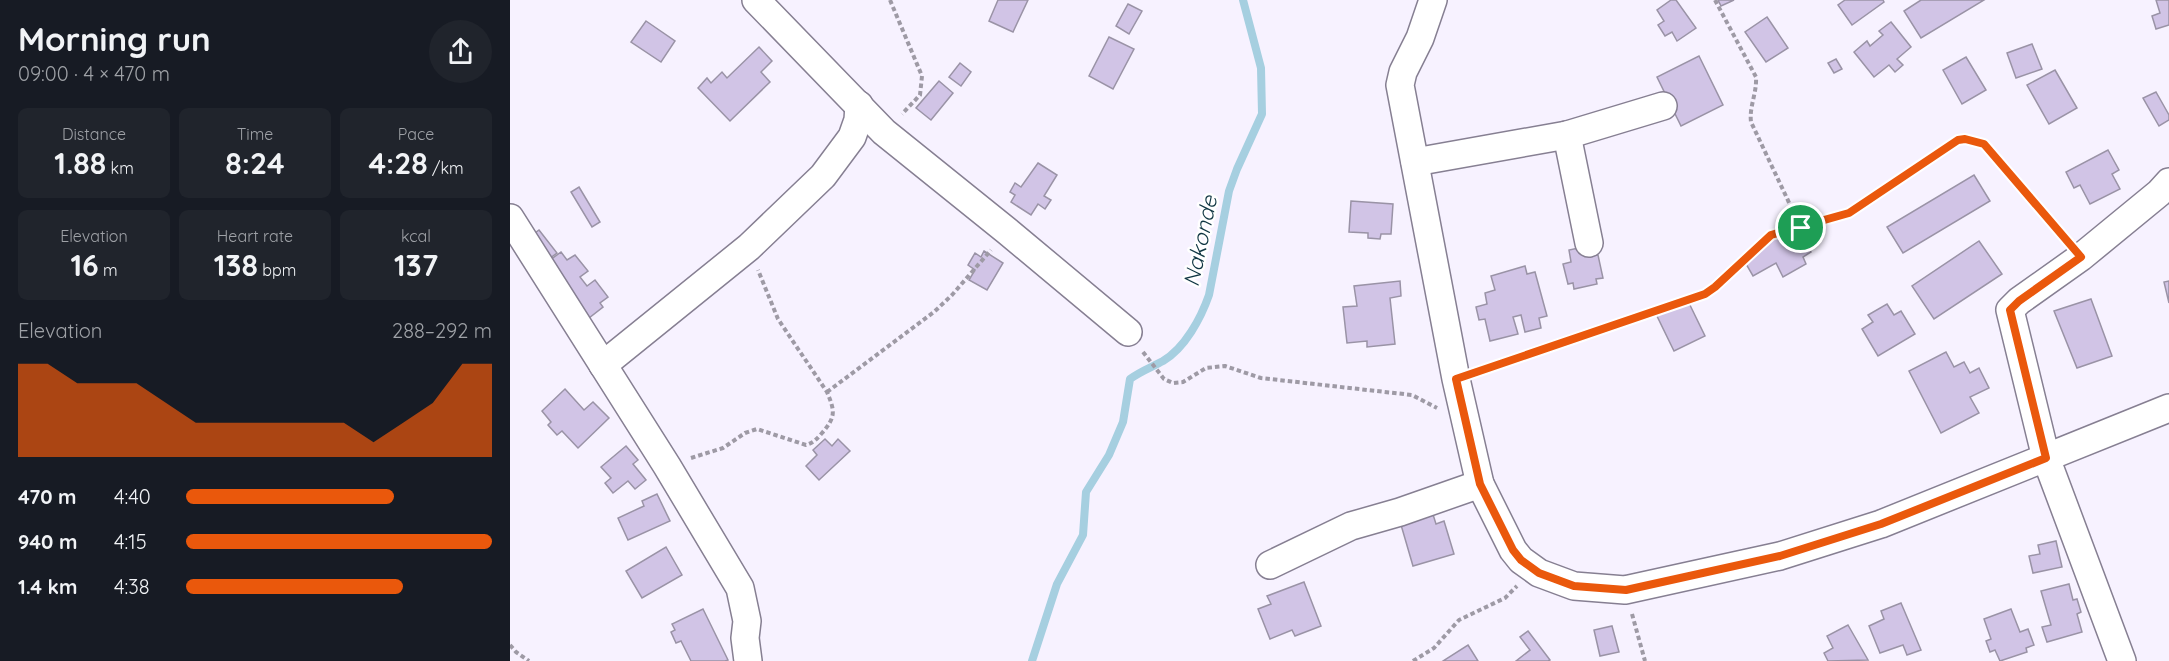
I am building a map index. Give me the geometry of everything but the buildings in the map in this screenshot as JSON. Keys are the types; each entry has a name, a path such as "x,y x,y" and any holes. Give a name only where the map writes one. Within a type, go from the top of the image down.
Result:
{"street":[{"path":"756,0 884,132 1128,332"},
{"path":"1433,0 1420,38 1403,72 1400,85 1465,426 1480,484 1513,550 1532,568 1574,586 1626,590 1780,556 1881,524 2169,408"},
{"path":"603,365 749,247 823,176 852,137 858,120 859,105"},
{"path":"1415,162 1567,135 1663,106"},
{"path":"1567,135 1589,243"},
{"path":"2122,661 2046,458 2010,310 2019,301 2081,257 2159,193 2169,182"},
{"path":"510,218 667,466 740,588 747,621 745,638 748,661"},
{"path":"1270,565 1350,526 1400,512 1480,484"}],"path":[{"path":"884,132 920,95 922,86 922,76 890,0"},
{"path":"1715,0 1755,77 1756,88 1751,108 1751,122 1801,228"},
{"path":"1456,379 1705,294 1771,235 1849,213 1958,140 1965,139 1984,144 2081,257"},
{"path":"827,392 934,312 952,295 1007,231"},
{"path":"667,466 723,448 744,433 757,429 806,445 811,443 831,423 834,415 827,392 778,319 749,247"},
{"path":"1128,332 1157,372 1164,379 1173,383 1184,382 1206,368 1225,366 1262,378 1412,395 1431,404 1465,426"},
{"path":"1413,661 1434,648 1459,620 1505,598 1532,568"},
{"path":"1626,590 1645,661"},
{"path":"510,645 529,661"}],"waterway":[{"name":"Nakonde","path":"1032,661 1057,584 1083,535 1086,492 1109,455 1123,422 1130,379 1163,361 1178,348 1197,323 1209,295 1229,191 1262,114 1261,68 1243,0"}],"route":[{"path":"1958,140 1974,140 1984,144 2081,257 2019,301 2010,310 2046,458 1881,524 1780,556 1626,590 1574,586 1539,573 1521,560 1513,550 1480,484 1456,379 1705,294 1766,238 1773,234 1801,228 1849,213 1958,140"}]}
